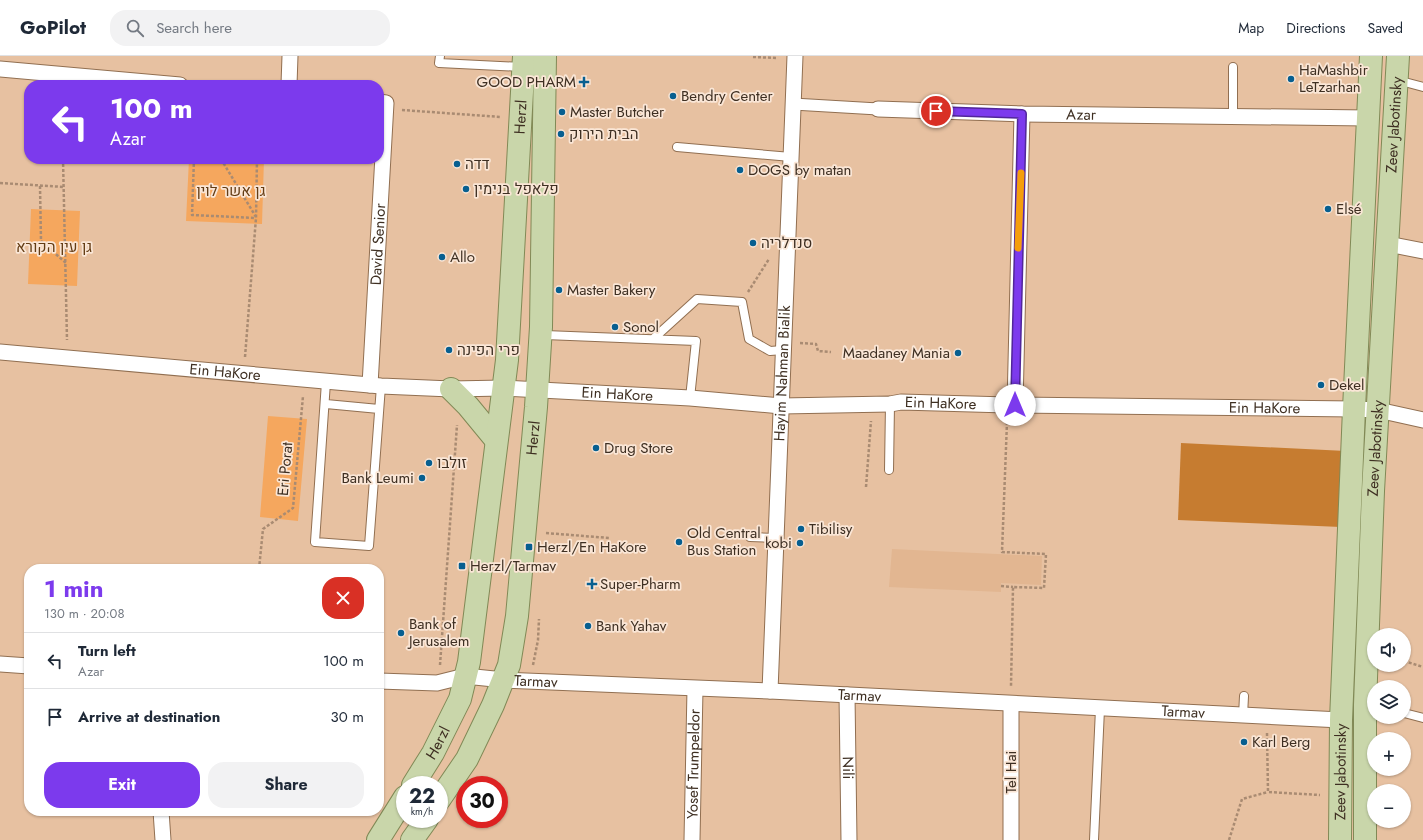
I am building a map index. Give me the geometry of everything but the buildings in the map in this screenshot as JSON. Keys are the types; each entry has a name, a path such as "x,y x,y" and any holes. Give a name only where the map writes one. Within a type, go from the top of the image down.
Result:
{"main road":[{"name":"Herzl","path":"448,787 467,759 504,680 509,665 517,616 537,390 541,327 545,56"},
{"name":"Zeev Jabotinsky","path":"1340,840 1342,611 1354,409 1371,56"},
{"name":"Zeev Jabotinsky","path":"1370,680 1373,491 1398,56"},
{"name":"Herzl","path":"419,776 433,753 460,699 469,662 496,440 504,388 522,119 524,62"},
{"path":"451,389 468,406 496,440"},
{"name":"Zeev Jabotinsky","path":"1365,840 1369,724"},
{"path":"378,840 396,811"},
{"path":"412,840 421,828"}],"street":[{"path":"289,80 290,56"},
{"name":"Hayim Nahman Bialik","path":"770,692 795,58"},
{"path":"0,69 124,80"},
{"name":"Azar","path":"793,104 878,109 1022,114 1368,118"},
{"path":"1011,405 1022,114"},
{"name":"David Senior","path":"375,386 380,164"},
{"path":"1388,244 1423,251"},
{"name":"Ein HaKore","path":"0,352 375,386 451,389 504,388 690,398 782,406 890,404 901,402 1011,405 1354,409 1378,410 1423,420"},
{"path":"0,664 24,666"},
{"name":"Tarmav","path":"384,681 437,684 465,676 504,680 846,695 1341,720"},
{"name":"Yosef Trumpeldor","path":"692,840 695,689"},
{"name":"Nili","path":"846,695 849,840"},
{"name":"Tel Hai","path":"1011,704 1011,840"},
{"path":"162,816 164,840"}],"lane":[{"path":"440,56 439,63 524,62"},
{"path":"1233,67 1233,117"},
{"path":"1396,80 1423,87"},
{"path":"677,147 791,156"},
{"path":"653,339 697,298 742,302 749,338 770,351 784,346"},
{"path":"541,327 546,334 696,341 690,398"},
{"path":"326,382 326,404 315,542 368,546 379,408 375,386"},
{"path":"326,404 379,408"},
{"path":"889,470 890,404"},
{"path":"750,537 775,538"},
{"path":"1243,716 1244,696"},
{"path":"1094,840 1100,708"},
{"path":"1411,715 1423,718"}],"path":[{"path":"753,57 795,58"},
{"path":"404,110 522,119"},
{"path":"63,164 68,358"},
{"path":"194,164 192,215 256,218"},
{"path":"224,164 256,218"},
{"path":"244,373 256,218 257,164"},
{"path":"0,183 64,187"},
{"path":"40,186 41,241 66,263"},
{"path":"742,302 769,258"},
{"path":"784,346 816,344 818,351 831,352"},
{"name":"Eri Porat","path":"260,564 263,529 293,508 305,380"},
{"path":"866,486 872,404"},
{"path":"1001,586 1044,588 1046,554 1002,552 1011,405"},
{"path":"437,684 440,661 457,420 468,406"},
{"path":"544,532 609,538"},
{"path":"1011,704 1013,587"},
{"path":"1411,664 1423,667"},
{"path":"1266,716 1268,792"},
{"path":"1229,840 1242,799 1268,792 1341,796"}],"shaded area":[{"path":"1181,443 1346,451 1341,527 1178,520"},
{"path":"892,549 1042,556 1041,585 1001,583 1001,592 889,587"}],"green space":[{"name":"גן אשר לוין","path":"189,164 264,164 262,224 186,221"},
{"name":"גן עין הקורא","path":"31,209 80,211 77,286 28,284"},
{"path":"268,416 307,419 298,521 260,517"}],"slow traffic":[{"path":"1018,248 1021,173"}],"place":[{"name":"HaMashbir LeTzarhan","path":"1291,79"},
{"name":"GOOD PHARM","path":"584,82"},
{"name":"Bendry Center","path":"673,96"},
{"name":"Master Butcher","path":"562,112"},
{"name":"הבית הירוק","path":"561,134"},
{"name":"דדה","path":"457,164"},
{"name":"DOGS by matan","path":"740,170"},
{"name":"פלאפל בנימין","path":"466,189"},
{"name":"Elsé","path":"1328,209"},
{"name":"סנדלריה","path":"753,243"},
{"name":"Allo","path":"442,257"},
{"name":"Master Bakery","path":"559,290"},
{"name":"Sonol","path":"615,327"},
{"name":"פרי הפינה","path":"449,350"},
{"name":"Maadaney Mania","path":"958,353"},
{"name":"Dekel","path":"1321,385"},
{"name":"Drug Store","path":"596,448"},
{"name":"זולבו","path":"429,463"},
{"name":"Bank Leumi","path":"422,478"},
{"name":"Tibilisy","path":"801,529"},
{"name":"Old Central Bus Station","path":"679,542"},
{"name":"kobi","path":"800,543"},
{"name":"Herzl/En HaKore","path":"529,547"},
{"name":"Herzl/Tarmav","path":"462,566"},
{"name":"Super-Pharm","path":"592,584"},
{"name":"Bank Yahav","path":"588,626"},
{"name":"Bank of Jerusalem","path":"401,633"},
{"name":"Karl Berg","path":"1244,742"}],"route":[{"path":"936,111 1022,114 1015,405"}]}
